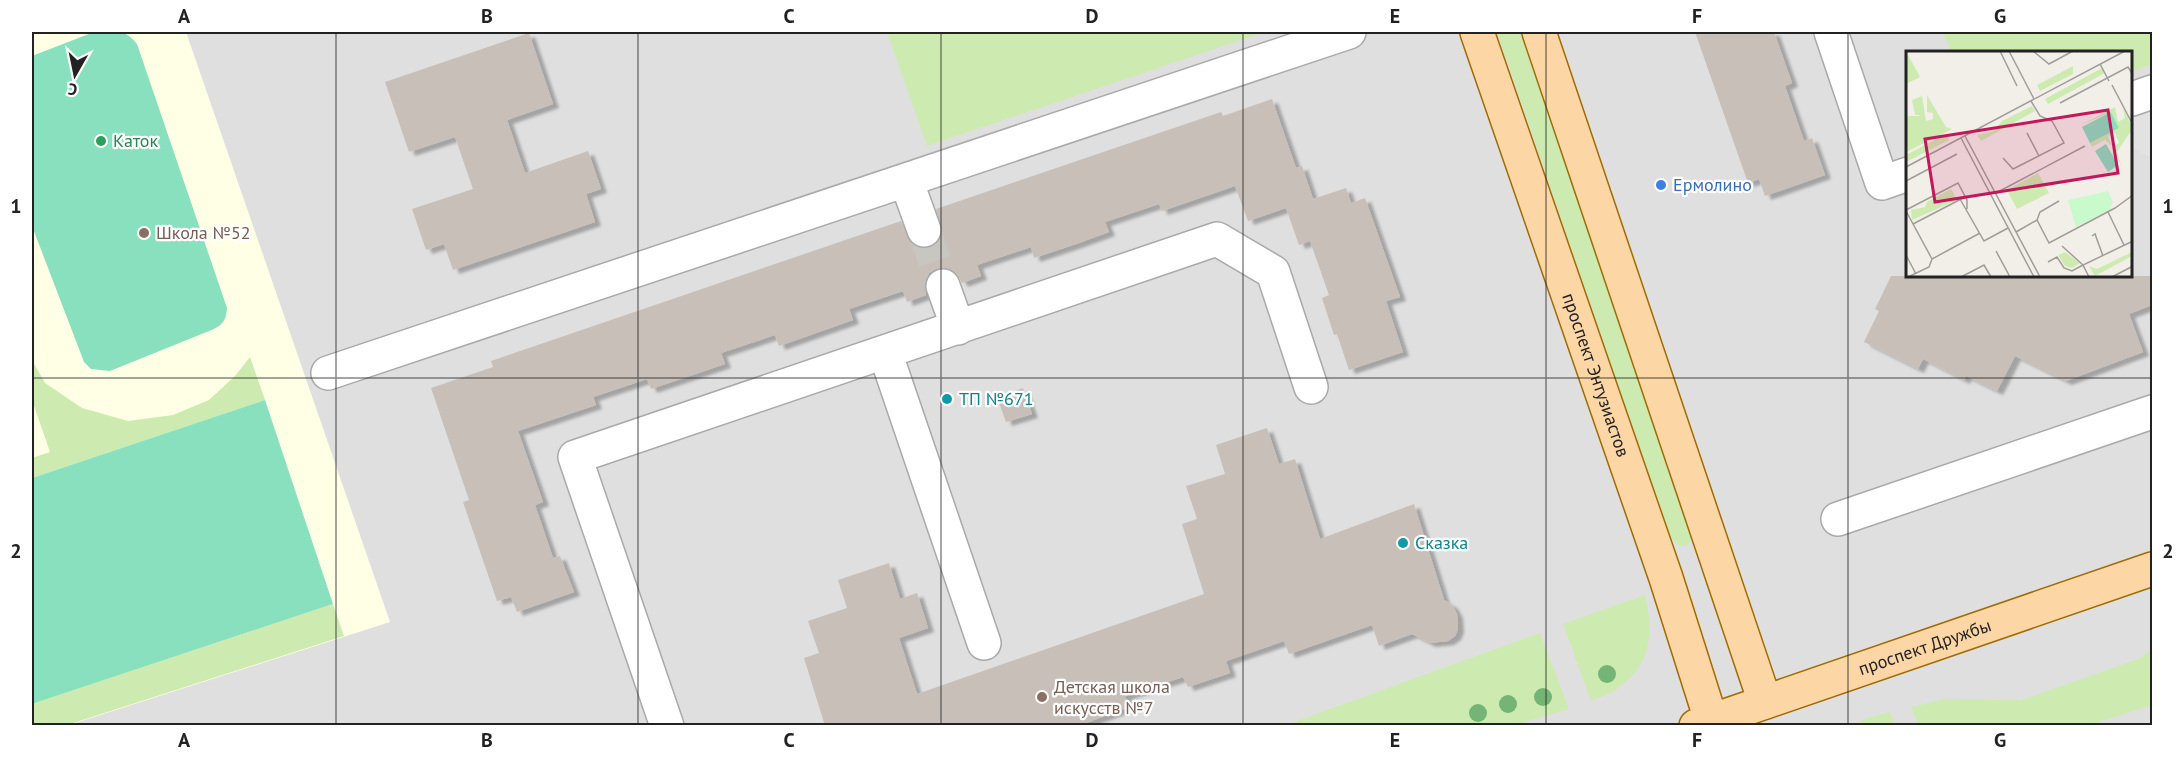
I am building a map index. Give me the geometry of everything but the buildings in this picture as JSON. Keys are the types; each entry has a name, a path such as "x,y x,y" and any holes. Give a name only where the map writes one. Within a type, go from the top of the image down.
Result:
{"main road":[{"name":"проспект Энтузиастов","path":"1477,32 1662,567 1704,723"},
{"path":"1539,32 1765,702"},
{"name":"проспект Дружбы","path":"1704,723 2152,568"}],"lane":[{"path":"328,373 1349,32"},
{"path":"1831,32 1882,183 1906,175"},
{"path":"2133,99 2152,92"},
{"path":"906,180 924,230"},
{"path":"667,726 575,457 1217,239 1273,272 1311,387"},
{"path":"943,286 958,328"},
{"path":"885,352 984,643"},
{"path":"1838,519 2152,412"}],"shaded area":[{"path":"32,32 2152,32 2152,725 32,725"},
{"name":"Школа №52","path":"32,32 186,32 390,622 69,725 32,725"},
{"path":"2152,97 2152,158 2133,148 2133,103"}],"green space":[{"name":"Каток","path":"94,32 123,33 137,44 227,308 224,321 214,329 110,371 91,369 84,362 32,226 32,56"},
{"path":"887,32 1265,32 927,146"},
{"path":"1497,32 1521,32 1693,531 1693,539 1686,546 1677,545 1671,538"},
{"path":"1943,32 2152,32 2152,64 2133,72 2133,51 1951,51"},
{"path":"250,357 265,400 32,478 32,458 50,452 32,400 32,360 45,383 82,408 128,421 173,415 209,400 235,376"},
{"path":"265,400 333,604 32,704 32,478"},
{"path":"1645,595 1649,635 1644,658 1629,680 1608,694 1591,701 1563,624"},
{"path":"333,604 344,636 67,725 32,725 32,704"},
{"path":"1540,633 1569,709 1515,725 1286,725"},
{"path":"2152,648 2152,705 2090,725 1918,725 1911,707 1945,699 2022,700 2141,658"},
{"path":"1890,712 1895,725 1856,725 1864,719"}],"tunnel":[{"path":"924,230 943,286"}],"place":[{"name":"Каток","path":"101,141"},
{"name":"Ермолино","path":"1661,185"},
{"name":"Школа №52","path":"144,233"},
{"name":"ТП №671","path":"947,399"},
{"name":"Сказка","path":"1403,543"},
{"name":"Детская школа искусств №7","path":"1042,697"}]}
